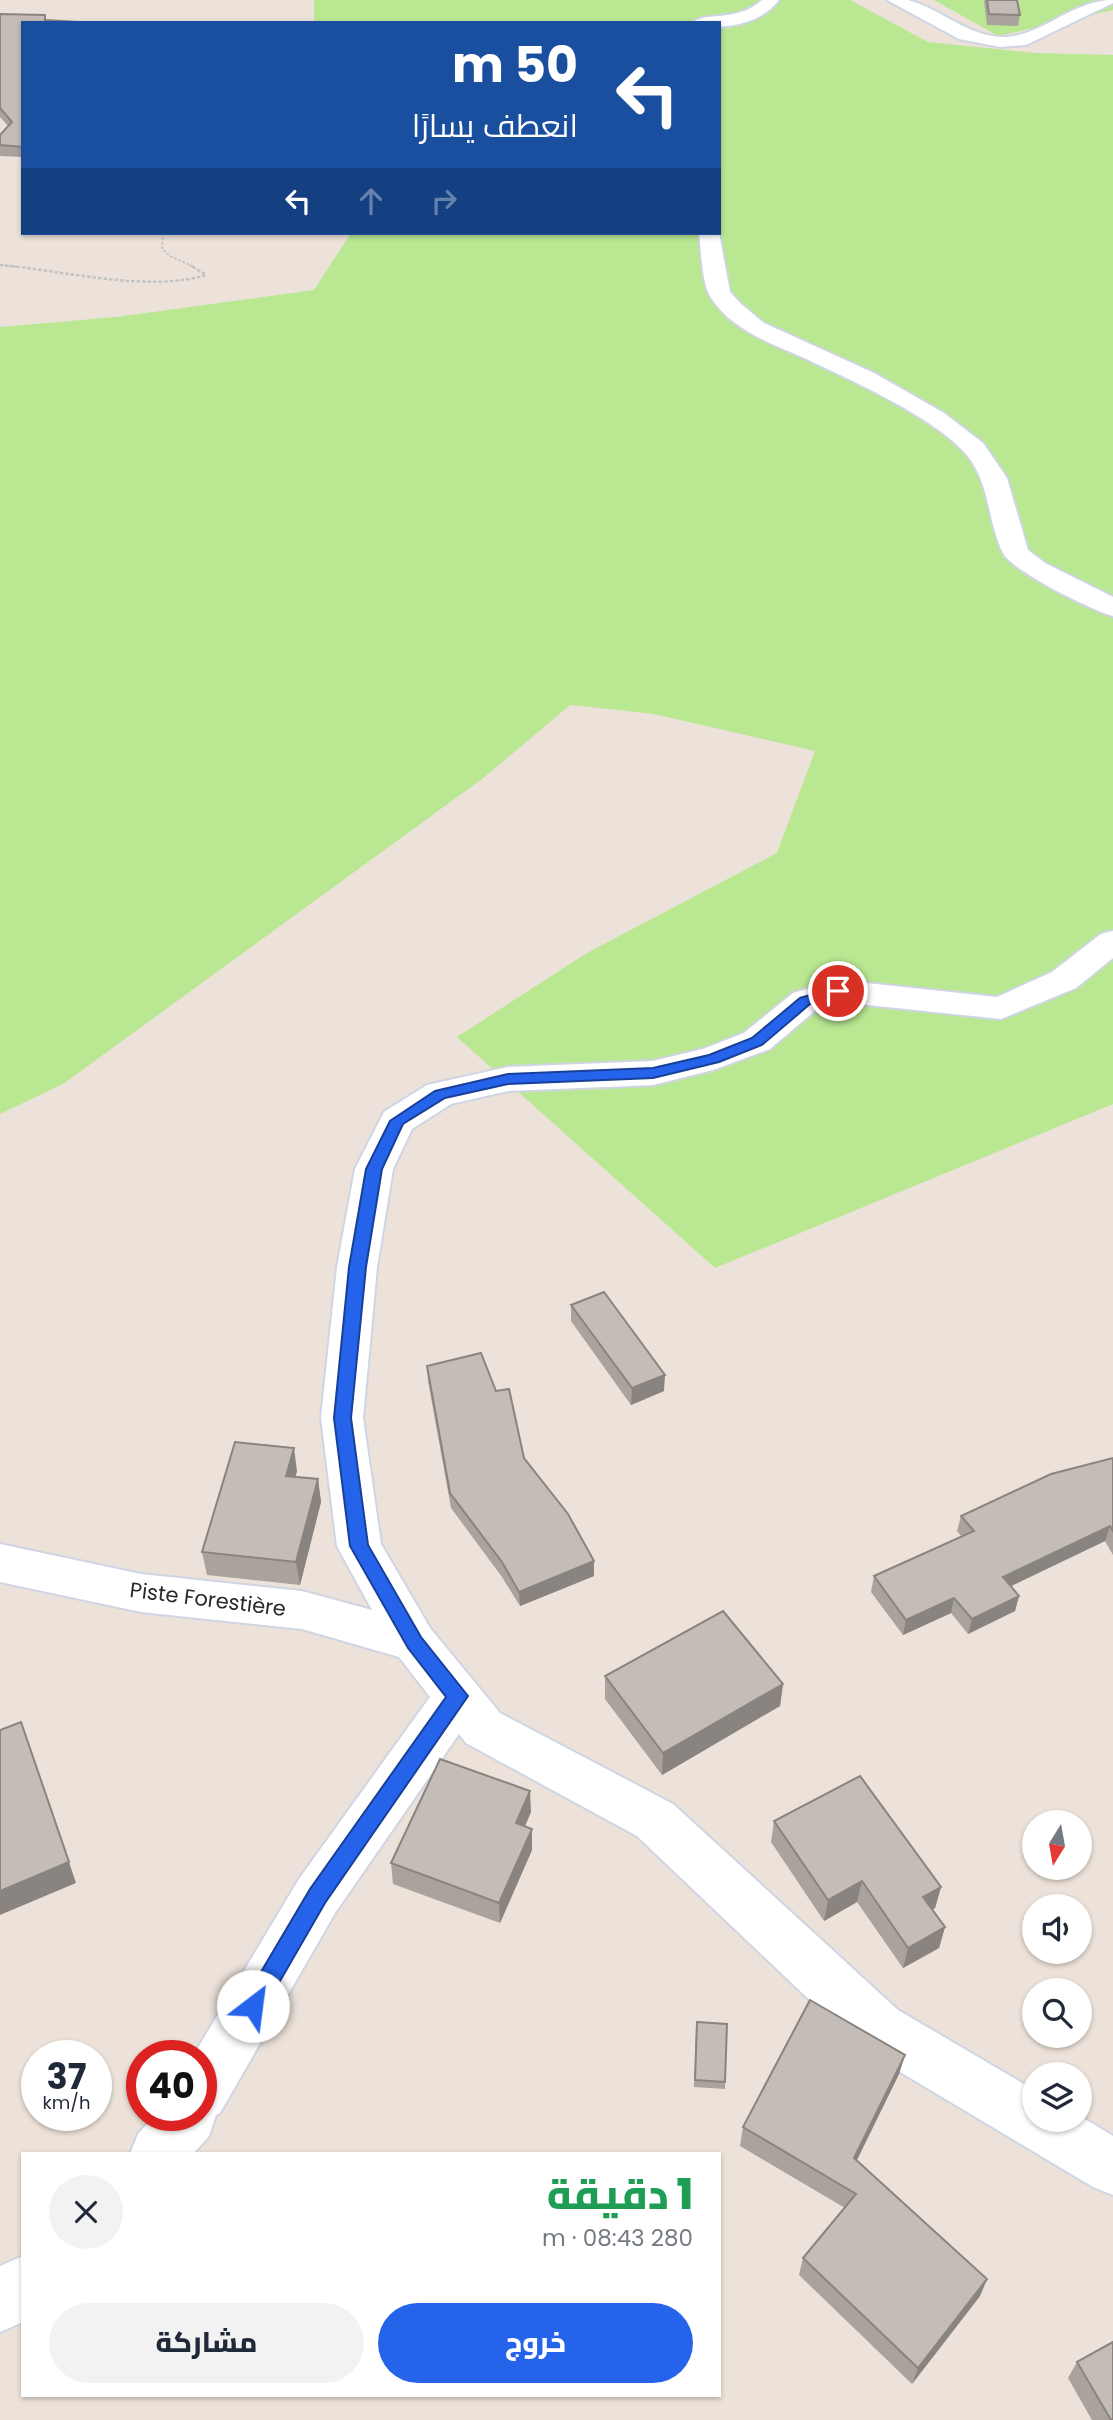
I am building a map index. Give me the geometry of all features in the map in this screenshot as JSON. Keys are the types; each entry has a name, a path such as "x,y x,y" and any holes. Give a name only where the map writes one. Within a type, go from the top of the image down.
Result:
{"street":[{"path":"721,21 744,19 757,14 771,0"},
{"path":"895,0 965,35 999,42 1020,41 1107,0"},
{"path":"709,235 719,293 733,310 756,328 866,378 946,425 974,448 995,478 1016,553 1036,569 1113,608"},
{"path":"1113,941 1065,980 1002,1007 953,1005 838,991 805,1001 757,1041 713,1059 653,1073 508,1079 440,1094 397,1121 374,1169 357,1267 342,1418 359,1546 414,1642 483,1728 655,1820 879,2029 1113,2167"},
{"name":"Piste Forestière","path":"0,1563 141,1593 302,1610 414,1642"},
{"path":"217,2067 317,1896 458,1696"},
{"path":"160,2152 177,2131"},
{"path":"0,2303 21,2287"}],"path":[{"path":"0,265 133,280 180,282 206,275 203,271 170,257 162,249 163,235"}],"green space":[{"path":"314,0 850,0 928,42 1035,53 1113,55 1113,1104 715,1268 457,1037 587,953 777,853 815,751 654,714 570,705 482,779 63,1084 0,1114 0,327 116,317 314,290 350,235 721,235 721,21 314,21"},
{"path":"934,0 1113,0 1113,10 998,36"}],"building":[{"path":"987,0 1017,0 1020,15 989,14"},
{"path":"0,14 45,15 45,20 61,21 21,21 21,147 0,145 0,135 12,122 0,108"},
{"path":"604,1292 665,1375 632,1388 571,1305"},
{"path":"481,1353 496,1391 509,1389 524,1458 568,1514 594,1561 519,1592 502,1562 450,1493 427,1366"},
{"path":"235,1442 294,1448 286,1476 318,1479 296,1562 202,1552"},
{"path":"1113,1458 1113,1531 1110,1526 1003,1577 1019,1596 972,1619 954,1598 906,1620 874,1576 974,1531 961,1516 1051,1474"},
{"path":"723,1611 783,1684 663,1753 605,1676"},
{"path":"21,1722 69,1862 0,1891 0,1730"},
{"path":"440,1759 530,1791 516,1823 532,1829 499,1903 391,1863"},
{"path":"860,1776 941,1887 923,1897 945,1927 908,1948 862,1881 828,1900 774,1821"},
{"path":"810,2000 905,2055 854,2158 987,2279 918,2368 803,2258 856,2194 743,2127"},
{"path":"697,2022 727,2024 725,2082 695,2080"},
{"path":"1113,2342 1113,2420 1111,2420 1077,2362"}],"route":[{"path":"253,2006 317,1896 458,1696 414,1642 359,1546 342,1418 357,1267 374,1169 397,1121 440,1094 508,1079 653,1073 713,1059 757,1041 805,1001 838,991"}]}
